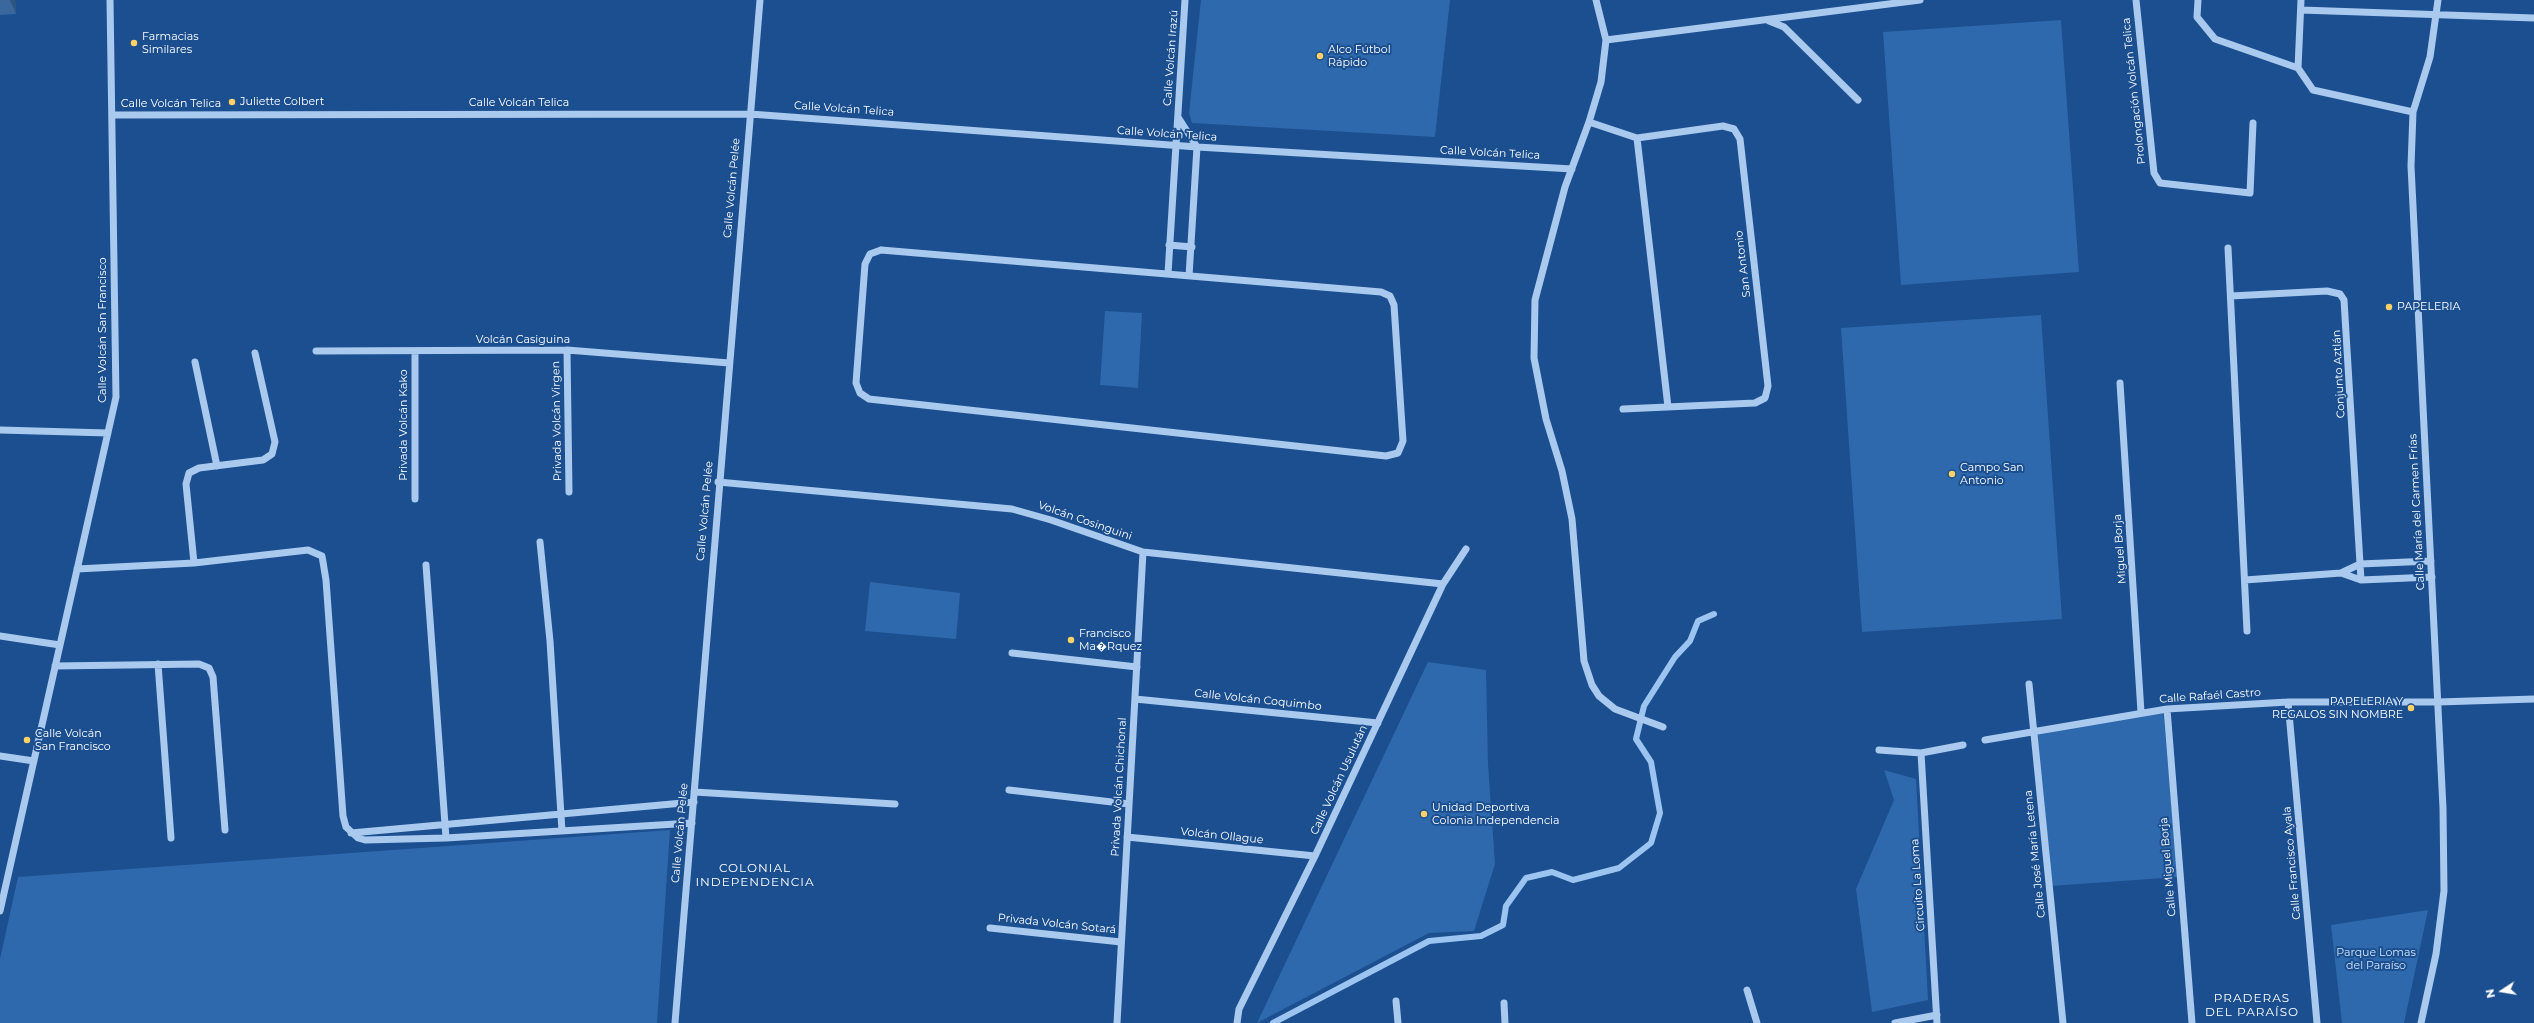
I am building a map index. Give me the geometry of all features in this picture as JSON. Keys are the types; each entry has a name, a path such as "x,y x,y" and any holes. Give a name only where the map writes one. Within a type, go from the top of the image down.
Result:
{"street":[{"name":"Calle Volcán San Francisco","path":"0,911 2,888 34,761 116,397 110,0"},
{"name":"Calle Volcán Pelée","path":"675,1023 694,802 718,482 760,0"},
{"name":"Calle Volcán Irazú","path":"1168,274 1185,0"},
{"path":"1596,0 1606,40 1601,82 1589,122 1572,169 1535,300 1534,358 1546,419 1562,471 1572,520 1584,661 1592,685 1599,696 1615,709 1663,727"},
{"path":"1606,40 1768,21 1920,0"},
{"name":"Prolongación Volcán Telica","path":"2136,0 2154,173 2160,183 2250,193 2253,123"},
{"path":"2198,0 2197,17 2215,39 2298,68 2313,90 2413,112"},
{"path":"2298,68 2301,0"},
{"name":"Calle María del Carmen Frías","path":"2421,1023 2436,954 2444,891 2443,808 2411,166 2413,112 2430,57 2438,0"},
{"path":"2301,10 2436,16 2534,18"},
{"path":"1768,21 1784,26 1858,100"},
{"name":"Calle Volcán Telica","path":"112,115 750,114 1176,145 1197,148 1572,169"},
{"name":"Calle Volcán Irazú","path":"1178,116 1197,148"},
{"name":"San Antonio","path":"1589,122 1637,138 1723,126 1734,129 1740,139 1768,386 1765,398 1754,403 1623,409"},
{"path":"1637,138 1668,407"},
{"path":"1189,276 1197,148"},
{"path":"1169,245 1192,247"},
{"path":"2228,248 2247,631"},
{"path":"881,250 1168,274 1381,292 1390,296 1394,305 1402,441 1398,452 1386,456 869,399 860,393 856,383 865,271 870,254 881,250"},
{"name":"Conjunto Aztlán","path":"2231,296 2328,291 2340,294 2344,300 2361,580"},
{"name":"Volcán Casiguina","path":"316,351 568,350 729,363"},
{"name":"Privada Volcán Virgen","path":"568,350 569,492"},
{"name":"Privada Volcán Kako","path":"415,351 415,499"},
{"path":"194,563 186,484 189,473 199,468 263,460 272,454 275,442 255,353"},
{"path":"195,362 217,466"},
{"name":"Miguel Borja","path":"2120,383 2141,712"},
{"path":"0,430 108,433"},
{"name":"Volcán Cosinguini","path":"718,482 1012,509 1051,520 1143,552 1443,584"},
{"path":"540,542 551,648 562,831"},
{"name":"Calle Volcán Usulután","path":"1237,1023 1242,1002 1315,856 1443,584 1466,549"},
{"path":"77,569 194,563 308,550 322,556 326,580 343,816 351,834 365,840 446,838 692,824"},
{"name":"Privada Volcán Chichonal","path":"1117,1023 1143,552"},
{"path":"2244,580 2341,573 2360,564 2431,561"},
{"path":"426,565 446,838"},
{"path":"2341,573 2361,580 2432,577"},
{"path":"0,636 60,645"},
{"path":"1012,653 1137,667"},
{"path":"158,664 171,838"},
{"path":"55,666 199,664 209,668 213,677 225,830"},
{"name":"Calle José María Letena","path":"2029,684 2063,1023"},
{"name":"Calle Volcán Coquimbo","path":"1135,699 1378,723"},
{"name":"Calle Rafaél Castro","path":"1985,740 2141,712 2167,709 2288,702 2438,702 2534,699"},
{"name":"Calle Francisco Ayala","path":"2288,702 2317,1023"},
{"name":"Calle Miguel Borja","path":"2167,709 2192,1023"},
{"path":"1879,750 1921,754 1964,745"},
{"name":"Circuito La Loma","path":"1921,754 1937,1023"},
{"path":"0,756 34,761"},
{"path":"1009,790 1129,804"},
{"path":"694,792 895,804"},
{"path":"351,834 694,802"},
{"name":"Volcán Ollague","path":"1128,837 1315,856"},
{"name":"Privada Volcán Sotará","path":"990,928 1122,942"},
{"path":"1747,990 1757,1023"},
{"path":"1396,1001 1398,1023"},
{"path":"1504,1004 1505,1023"},
{"path":"1895,1023 1937,1015"}],"green space":[{"name":"Alco Fútbol Rápido","path":"1201,0 1450,0 1435,137 1192,123 1189,113"},
{"path":"2061,20 2079,272 1901,285 1883,32"},
{"path":"1105,311 1142,313 1138,388 1100,385"},
{"name":"Campo San Antonio","path":"2041,315 2062,619 1862,632 1841,328"},
{"path":"870,582 960,593 956,639 865,631"},
{"name":"Unidad Deportiva Colonia Independencia","path":"1428,662 1486,670 1488,764 1495,864 1474,931 1429,933 1257,1023"},
{"path":"2163,710 2178,877 2051,886 2037,735"},
{"path":"1884,770 1916,779 1928,1000 1872,1012 1856,889 1894,800"},
{"path":"670,830 657,1023 0,1023 0,959 18,877"},
{"name":"Parque Lomas del Paraíso","path":"2428,910 2404,1023 2342,1023 2331,925"}],"waterway":[{"path":"1273,1023 1429,941 1481,936 1503,925 1506,906 1526,878 1552,872 1573,880 1619,868 1651,843 1660,813 1651,762 1636,739 1644,706 1675,657 1690,641 1698,621 1714,614"}],"place":[{"name":"Farmacias Similares","path":"134,43"},
{"name":"Alco Fútbol Rápido","path":"1320,56"},
{"name":"Juliette Colbert","path":"232,102"},
{"name":"PAPELERIA","path":"2389,307"},
{"name":"Campo San Antonio","path":"1952,474"},
{"name":"Francisco Ma�Rquez","path":"1071,640"},
{"name":"PAPELERIA Y REGALOS SIN NOMBRE","path":"2411,708"},
{"name":"Calle Volcán San Francisco","path":"27,740"},
{"name":"Unidad Deportiva Colonia Independencia","path":"1424,814"}],"district":[{"name":"COLONIAL INDEPENDENCIA","path":"755,875"},
{"name":"PRADERAS DEL PARAÍSO","path":"2252,1005"}]}
